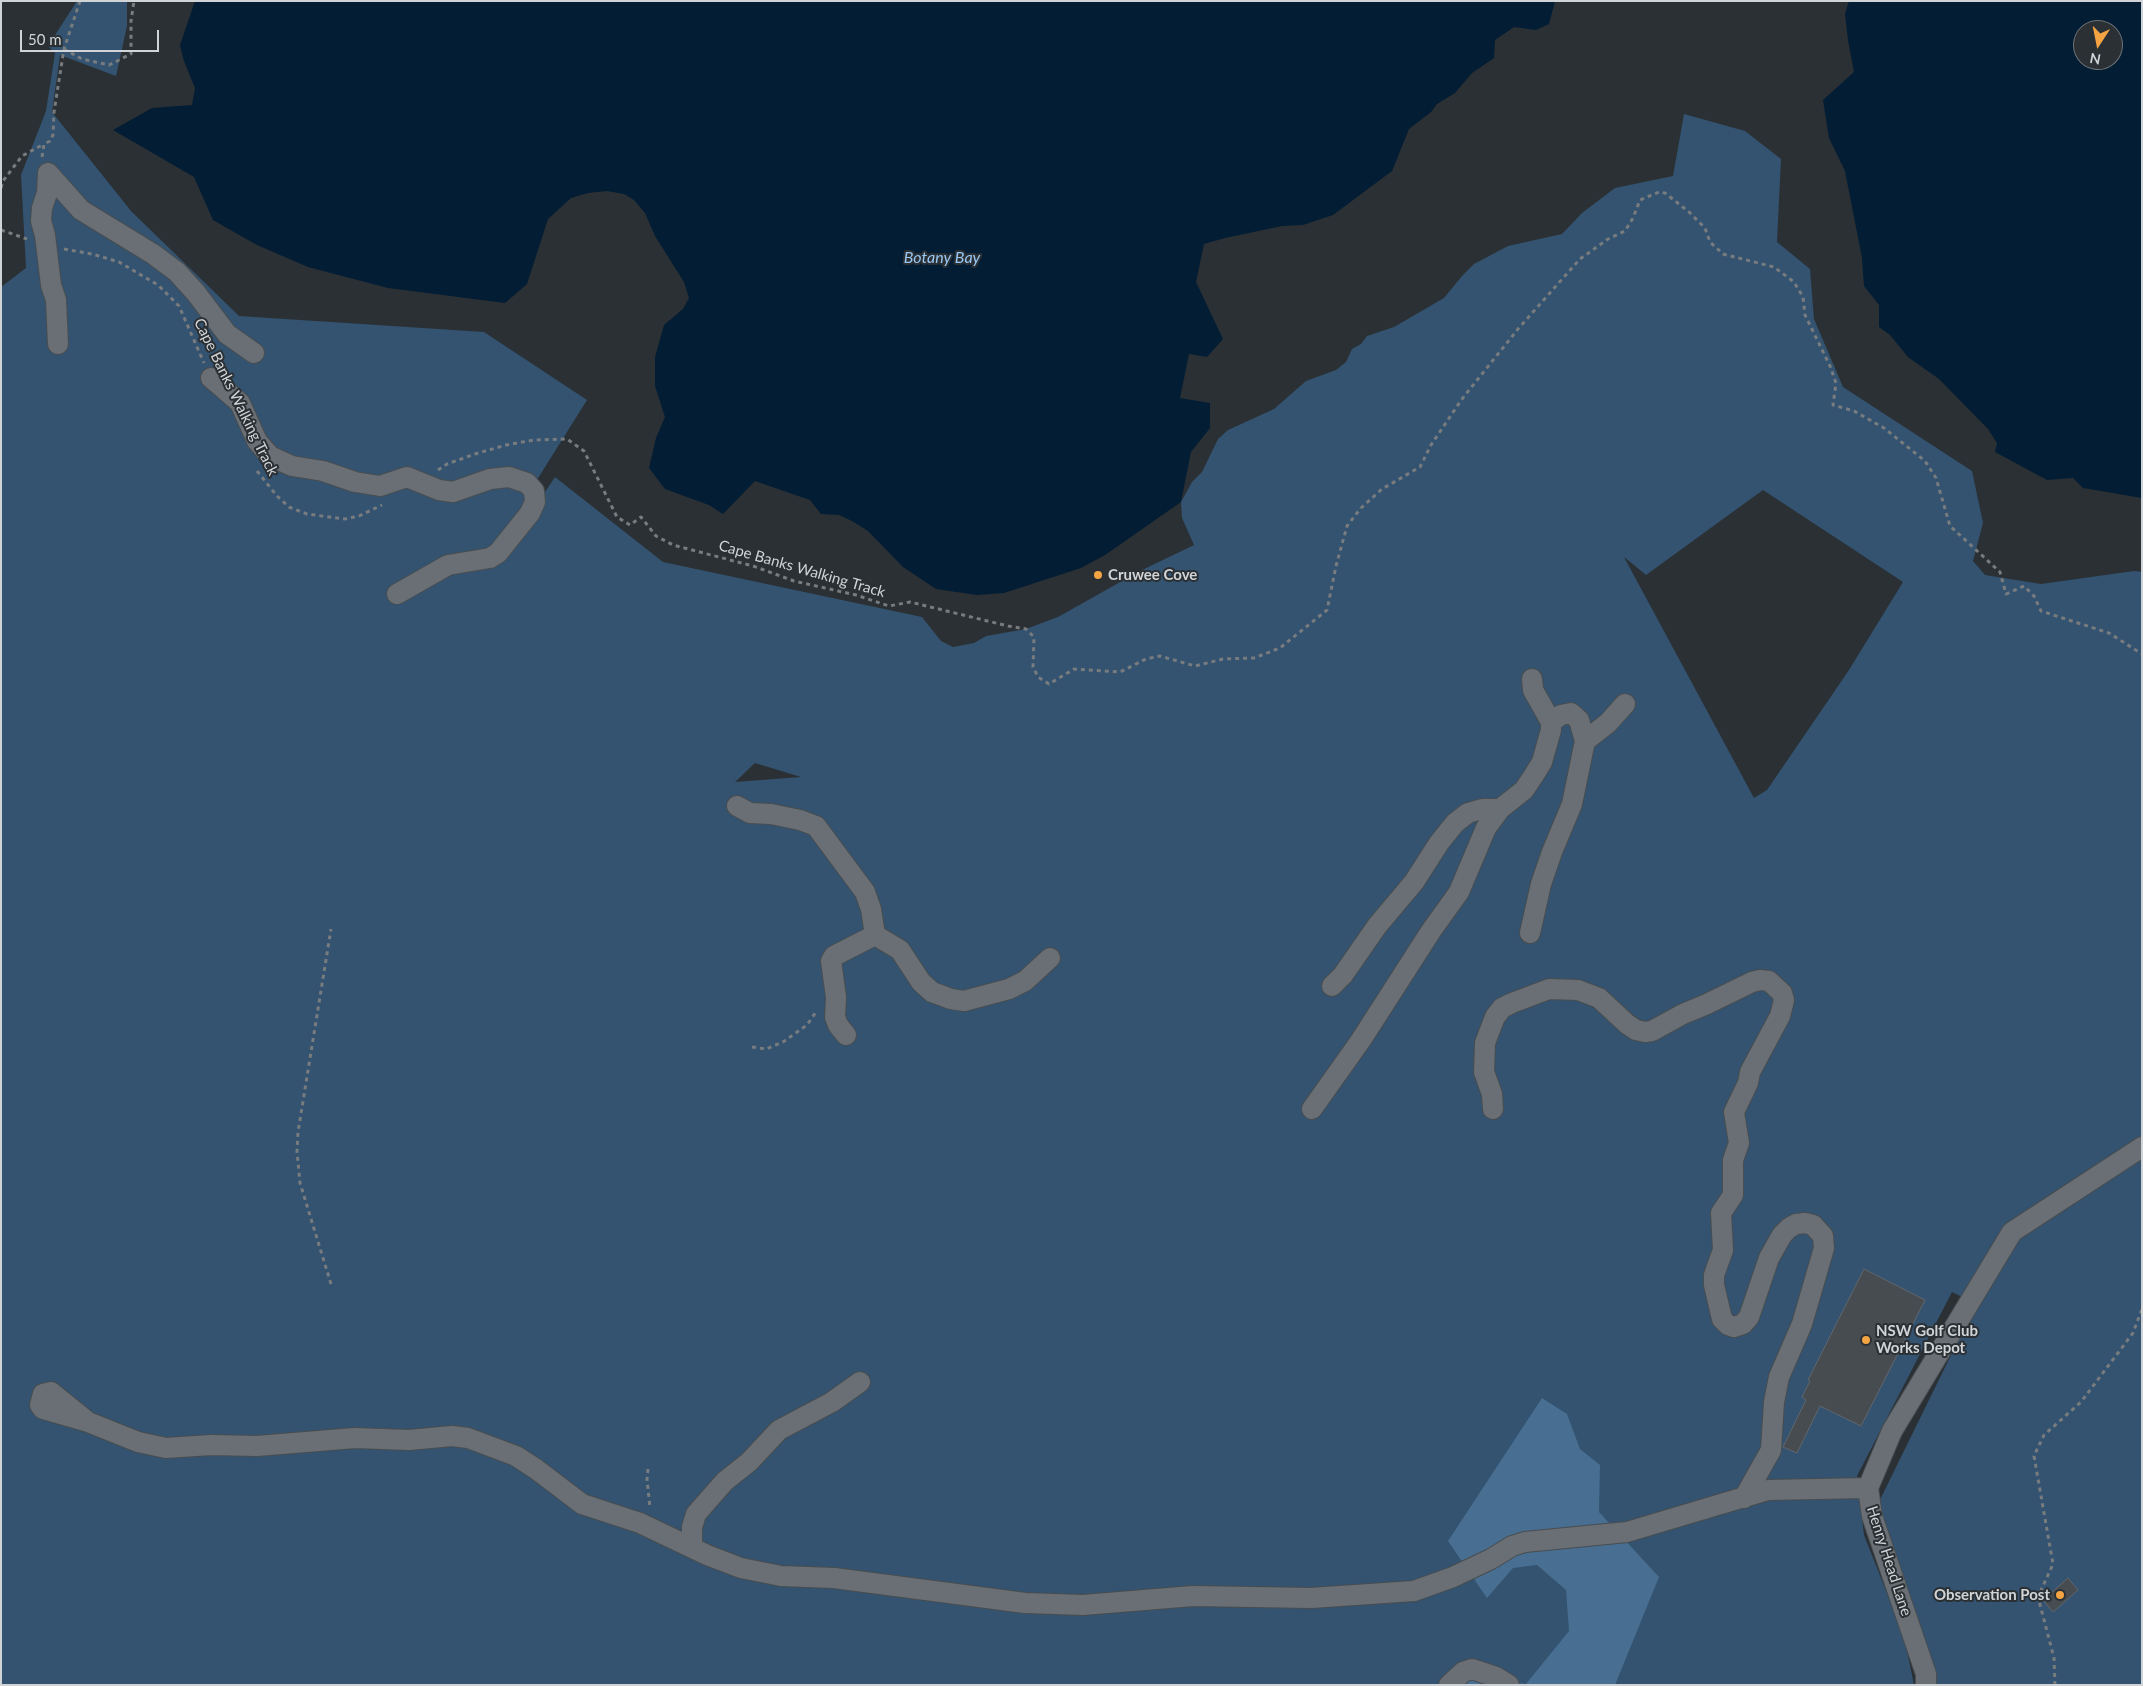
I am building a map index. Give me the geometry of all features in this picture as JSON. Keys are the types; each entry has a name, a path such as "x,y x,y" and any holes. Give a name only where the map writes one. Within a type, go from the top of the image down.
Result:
{"lane":[{"path":"58,344 56,300 51,285 45,235 41,221 42,208 48,193 48,173 81,210 148,250 177,272 196,293 227,334 254,353"},
{"path":"211,378 240,403 257,442 270,456 292,466 324,471 356,482 380,486 407,477 439,490 453,492 490,479 509,477 527,483 534,491 535,502 518,530 498,553 490,558 448,565 397,594"},
{"path":"1312,1109 1361,1040 1431,931 1459,892 1486,828 1500,809 1524,790 1542,762 1551,730 1551,722 1533,690 1532,679"},
{"path":"1586,741 1608,724 1625,704"},
{"path":"1530,933 1544,876 1572,804 1586,741 1580,720 1571,713 1562,714 1551,722"},
{"path":"737,806 750,813 771,814 800,820 816,826 865,892 871,909 875,935"},
{"path":"1332,986 1343,975 1377,926 1414,882 1439,843 1455,823 1468,813 1482,809 1500,809"},
{"path":"875,935 900,950 921,982 932,992 951,999 964,1001 1009,989 1025,981 1050,958"},
{"path":"846,1035 838,1025 835,1017 834,988 830,967 834,956 875,935"},
{"path":"1493,1109 1492,1094 1484,1072 1485,1043 1495,1016 1502,1008 1512,1003 1549,989 1578,990 1599,998 1627,1024 1636,1030 1645,1032 1652,1031 1683,1014 1752,982 1760,980 1769,982 1782,992 1784,1000 1780,1016 1750,1072 1748,1083 1734,1112 1739,1143 1733,1160 1733,1195 1721,1213 1723,1250 1714,1275 1714,1285 1722,1319 1728,1325 1734,1327 1743,1324 1750,1317 1769,1258 1782,1235 1789,1228 1796,1224 1813,1225 1823,1236 1824,1248 1802,1324 1779,1378 1774,1402 1771,1450 1744,1498"},
{"name":"Henry Head Lane","path":"1926,1685 1926,1674 1872,1516 1868,1488 1892,1431 2012,1232 2142,1147"},
{"path":"692,1548 692,1527 696,1514 725,1481 749,1462 779,1430 832,1402 860,1382"},
{"path":"88,1422 138,1442 166,1448 211,1445 257,1446 355,1438 409,1440 452,1436 468,1438 516,1456 536,1468 582,1504 652,1528 692,1548 741,1568 781,1576 834,1578 1025,1603 1083,1605 1193,1596 1311,1598 1414,1591 1453,1576 1491,1559 1512,1546 1525,1542 1627,1532 1768,1490 1868,1488"},
{"path":"1449,1685 1463,1672 1472,1669 1496,1677 1509,1685"}],"path":[{"path":"1,188 3,182 22,156 50,140 53,135 54,112 64,49 80,1"},
{"path":"64,49 82,59 109,65 131,54 131,21 134,1"},
{"path":"42,150 44,144"},
{"name":"Cape Banks Walking Track","path":"418,481 447,464 506,445 534,440 567,439 584,451 617,517 630,525 641,517 656,536 673,545 754,566 794,581 856,595 889,606 910,602 980,620 1026,629 1034,637 1033,666 1038,677 1049,684 1074,670 1120,672 1146,659 1160,656 1194,666 1223,659 1254,658 1280,648 1327,610 1347,526 1382,490 1420,467 1431,445 1462,399 1518,329 1580,259 1608,239 1625,231 1633,218 1640,200 1659,192 1665,193 1689,212 1705,228 1710,242 1723,254 1774,267 1794,282 1804,297 1805,316 1830,366 1836,383 1833,405 1854,411 1884,428 1925,461 1936,478 1950,526 2000,572 2006,594 2024,586 2034,596 2041,611 2110,633 2142,654"},
{"name":"Cape Banks Walking Track","path":"92,254 119,262 140,273 158,285 179,306 211,378"},
{"name":"Cape Banks Walking Track","path":"253,465 276,496 289,507 307,514 345,519 359,516 385,504"},
{"path":"331,929 298,1132 297,1152 300,1183 331,1284"},
{"path":"752,1047 766,1049 773,1047 807,1025 826,996 834,988"},
{"path":"2055,1685 2054,1658 2038,1597 2053,1564 2034,1456 2044,1435 2081,1402 2133,1333 2142,1309"},
{"path":"648,1469 647,1479 652,1528"}],"shaded area":[{"path":"77,1 127,1 127,26 116,76 60,55 52,112 131,211 239,316 484,332 587,400 525,499 506,551 555,477 663,562 922,617 941,641 953,647 974,643 986,636 1026,629 1058,617 1138,572 1194,545 1182,518 1181,502 1192,482 1202,472 1218,439 1228,430 1274,409 1306,381 1336,370 1346,362 1352,349 1361,344 1367,336 1394,327 1444,298 1474,264 1508,246 1562,234 1582,213 1615,188 1673,176 1684,114 1745,131 1781,159 1777,242 1810,269 1814,319 1843,387 1972,471 1983,523 1973,561 1985,575 2041,584 2134,571 2142,572 2142,1685 1930,1685 1875,1510 1976,1304 1952,1292 1857,1476 1864,1535 1904,1636 1914,1685 1,1685 1,287 26,268 21,175 46,111 55,53 48,46","holes":["1763,490 1903,582 1849,670 1767,790 1754,798 1624,557 1646,575","755,763 801,777 735,782"]},
{"path":"1542,1398 1567,1414 1580,1449 1600,1465 1599,1512 1659,1577 1615,1685 1452,1685 1464,1675 1526,1684 1569,1631 1566,1590 1537,1565 1513,1568 1487,1598 1448,1541"}],"water":[{"name":"Botany Bay","path":"195,1 1555,1 1549,24 1536,30 1514,27 1495,40 1494,58 1472,73 1455,93 1437,104 1431,112 1409,129 1392,171 1333,215 1303,225 1282,226 1204,244 1196,282 1223,339 1207,357 1189,354 1180,398 1210,403 1210,428 1191,452 1181,502 1105,555 1081,568 1004,593 977,595 936,589 903,567 868,531 852,521 839,515 821,514 810,500 755,481 723,514 709,505 665,489 649,468 656,438 665,417 655,386 655,357 664,325 683,309 689,298 684,282 655,236 645,213 634,200 624,194 607,191 588,193 571,198 548,219 527,284 505,303 388,288 308,267 257,245 213,220 194,177 113,130 152,108 192,105 195,88 180,45"},
{"path":"1849,1 2142,1 2142,498 2083,488 2073,478 2047,480 1995,452 1997,443 1988,429 1939,379 1908,357 1890,335 1879,327 1879,305 1864,286 1862,258 1845,171 1829,138 1823,100 1854,72 1845,14"}],"building":[{"name":"NSW Golf Club Works Depot","path":"1864,1269 1925,1300 1861,1426 1820,1406 1797,1453 1783,1447 1806,1400 1802,1397 1810,1381 1808,1380"},
{"name":"Observation Post","path":"2068,1578 2078,1590 2053,1612 2043,1600"}],"place":[{"name":"Cruwee Cove","path":"1098,575"},
{"name":"NSW Golf Club Works Depot","path":"1866,1340"},
{"name":"Observation Post","path":"2060,1595"}]}
